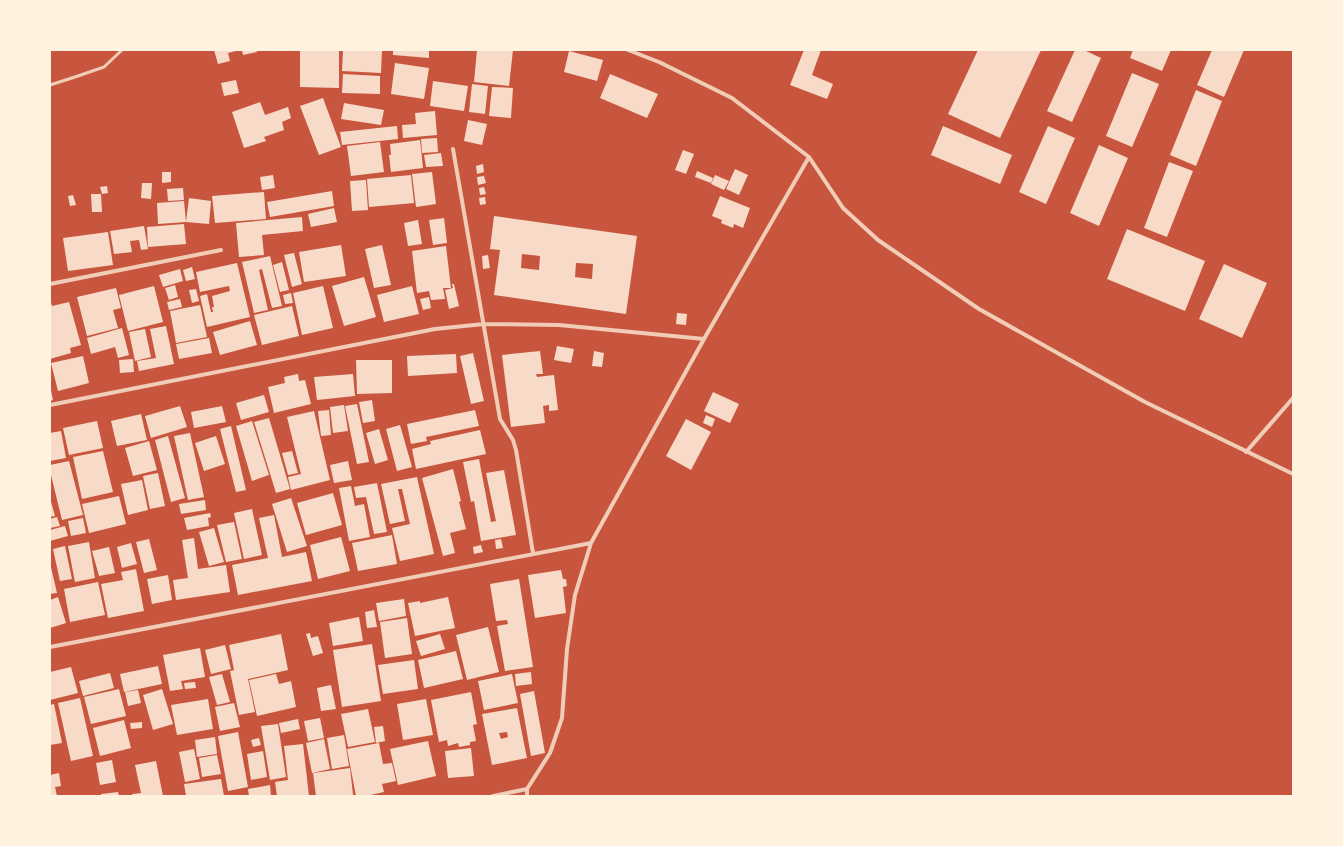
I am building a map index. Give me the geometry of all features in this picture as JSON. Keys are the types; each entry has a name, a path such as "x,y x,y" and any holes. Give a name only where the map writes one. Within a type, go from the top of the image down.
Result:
{"street":[{"path":"628,50 659,62 732,98 809,157 843,208 878,240 979,309 1145,402 1293,474"},
{"path":"453,149 500,419 513,440 516,450 533,553"},
{"path":"527,796 527,789 550,753 562,718 566,649 574,603 591,543 704,339 809,157"},
{"path":"50,284 221,250"},
{"path":"50,405 435,329 484,324 559,325 704,339"},
{"path":"1246,452 1293,398"},
{"path":"50,647 591,543"},
{"path":"493,796 527,789"}],"lane":[{"path":"50,84 104,67 122,50"}],"building":[{"path":"214,50 236,51 228,53 230,61 218,64"},
{"path":"242,50 256,50 257,52 243,55"},
{"path":"300,50 339,50 339,88 300,87"},
{"path":"343,50 382,50 381,73 342,71"},
{"path":"393,50 429,50 429,58 393,55"},
{"path":"477,50 513,50 509,86 474,82"},
{"path":"804,50 821,50 812,75 833,84 827,99 790,85"},
{"path":"978,50 1041,50 1000,138 948,114"},
{"path":"1075,50 1084,50 1101,58 1072,122 1047,111"},
{"path":"1133,50 1171,50 1162,71 1130,58"},
{"path":"1212,50 1244,50 1224,97 1197,85"},
{"path":"569,51 603,60 597,81 564,72"},
{"path":"395,63 429,68 424,99 391,94"},
{"path":"1132,73 1159,84 1132,147 1106,136"},
{"path":"343,74 380,76 380,94 342,93"},
{"path":"610,74 658,94 647,118 600,98"},
{"path":"236,80 239,93 224,96 221,83"},
{"path":"433,81 468,86 464,111 430,106"},
{"path":"472,84 488,86 485,114 469,112"},
{"path":"492,87 513,88 511,118 489,116"},
{"path":"1196,90 1222,101 1196,166 1170,155"},
{"path":"323,98 341,147 319,155 300,106"},
{"path":"260,102 265,115 288,107 291,118 282,122 284,130 264,137 266,141 244,148 232,112"},
{"path":"344,103 384,110 381,125 341,119"},
{"path":"435,111 437,135 403,138 402,125 416,124 415,113"},
{"path":"468,120 487,124 482,145 464,141"},
{"path":"397,126 398,139 342,145 340,132"},
{"path":"943,126 1012,155 1000,184 931,155"},
{"path":"1048,126 1075,138 1046,204 1019,192"},
{"path":"437,138 438,152 422,153 421,139"},
{"path":"420,140 423,168 391,172 389,155 391,155 390,144"},
{"path":"380,142 384,172 351,176 347,146"},
{"path":"1099,145 1128,158 1099,226 1070,213"},
{"path":"683,150 694,154 686,174 675,170"},
{"path":"441,153 443,166 426,167 424,155"},
{"path":"1169,162 1193,171 1167,237 1144,228"},
{"path":"483,164 484,172 477,174 476,166"},
{"path":"735,169 748,175 739,195 726,189"},
{"path":"697,171 713,178 711,183 695,177"},
{"path":"162,172 171,172 171,182 162,183"},
{"path":"432,172 436,204 416,207 412,174"},
{"path":"273,175 275,188 262,190 260,177"},
{"path":"411,175 414,203 369,207 367,179"},
{"path":"715,175 729,181 724,190 711,184"},
{"path":"484,176 486,183 478,185 477,177"},
{"path":"366,180 368,210 352,211 350,181"},
{"path":"142,183 152,183 151,199 141,198"},
{"path":"107,186 108,193 102,194 100,187"},
{"path":"484,187 486,194 480,195 479,188"},
{"path":"183,188 184,200 168,201 167,189"},
{"path":"332,191 334,206 270,217 267,202"},
{"path":"264,192 266,219 215,223 212,196"},
{"path":"91,194 101,194 102,212 92,212"},
{"path":"73,195 76,205 70,206 68,196"},
{"path":"720,196 750,208 743,228 734,224 733,228 721,223 722,220 712,216"},
{"path":"485,197 486,204 480,205 479,198"},
{"path":"189,198 211,201 209,224 186,222"},
{"path":"184,201 186,222 158,224 157,203"},
{"path":"334,208 337,222 311,227 308,214"},
{"path":"494,216 637,236 626,314 494,295 500,250 490,249","holes":["522,254 540,256 539,270 521,268","576,263 593,264 592,279 575,277"]},
{"path":"302,217 303,231 262,235 264,255 239,257 236,223"},
{"path":"444,218 447,243 433,245 429,220"},
{"path":"418,220 422,244 408,246 404,223"},
{"path":"184,224 186,244 148,247 147,227"},
{"path":"144,226 148,249 141,250 139,240 130,241 132,252 114,254 110,231"},
{"path":"1127,229 1205,261 1185,311 1107,279"},
{"path":"108,232 113,265 68,271 63,238"},
{"path":"341,245 346,276 304,282 299,252"},
{"path":"382,245 391,285 374,288 365,249"},
{"path":"446,246 451,288 443,288 445,299 431,300 429,291 417,293 412,251"},
{"path":"294,253 302,284 292,287 284,255"},
{"path":"488,255 490,268 483,269 482,256"},
{"path":"270,256 282,306 272,308 262,269 259,270 268,310 254,313 242,262"},
{"path":"282,262 289,290 280,292 273,265"},
{"path":"237,263 250,317 207,327 200,296 207,294 211,312 213,312 212,307 214,307 212,296 230,291 229,286 200,292 196,272"},
{"path":"1224,264 1267,283 1242,338 1199,319"},
{"path":"192,267 195,279 186,281 183,270"},
{"path":"180,269 183,281 163,287 159,275"},
{"path":"364,277 376,317 344,326 332,286"},
{"path":"452,284 454,284 459,306 449,309 445,290 453,288"},
{"path":"175,285 178,297 169,300 165,288"},
{"path":"154,286 163,322 128,331 119,295"},
{"path":"323,286 333,328 302,335 293,293"},
{"path":"412,286 419,314 384,322 377,295"},
{"path":"116,288 121,308 113,310 118,328 87,336 77,297"},
{"path":"196,289 199,301 192,303 189,290"},
{"path":"291,293 293,303 285,304 283,295"},
{"path":"429,297 431,308 423,310 420,299"},
{"path":"50,299 52,306 69,302 81,345 70,348 71,353 50,359"},
{"path":"180,299 182,307 169,310 167,302"},
{"path":"200,305 207,337 176,343 170,311"},
{"path":"292,306 299,336 262,345 254,315"},
{"path":"677,313 687,314 686,325 676,324"},
{"path":"250,321 257,345 220,355 213,332"},
{"path":"166,326 174,364 139,371 137,361 156,358 150,329"},
{"path":"122,328 129,355 118,358 115,347 91,354 87,338"},
{"path":"145,329 151,357 135,361 129,332"},
{"path":"209,338 212,353 179,359 176,344"},
{"path":"557,346 574,349 571,363 554,360"},
{"path":"540,351 543,374 536,374 537,377 554,375 558,410 549,411 549,405 543,406 545,423 511,427 502,355"},
{"path":"594,351 604,353 602,367 592,366"},
{"path":"473,353 484,401 471,404 460,356"},
{"path":"456,354 457,373 408,376 407,356"},
{"path":"83,356 89,383 58,391 51,363"},
{"path":"133,359 134,372 120,373 119,360"},
{"path":"356,360 392,360 392,393 357,394"},
{"path":"298,374 299,381 305,380 311,404 274,413 268,387 285,383 284,377"},
{"path":"353,374 355,396 317,400 314,377"},
{"path":"50,385 53,400 50,401"},
{"path":"713,392 739,404 730,423 704,411"},
{"path":"264,395 269,412 241,420 236,403"},
{"path":"372,400 375,421 363,423 359,402"},
{"path":"357,404 369,462 357,464 345,406"},
{"path":"344,405 348,431 333,433 330,407"},
{"path":"180,406 187,427 151,438 145,416"},
{"path":"222,406 226,422 194,428 191,412"},
{"path":"329,410 331,435 321,436 318,411"},
{"path":"475,410 479,426 426,437 427,441 411,444 407,424"},
{"path":"314,411 330,480 291,490 288,477 301,474 287,417"},
{"path":"141,414 147,440 117,446 111,421"},
{"path":"706,415 715,419 712,427 703,423"},
{"path":"269,418 290,489 276,493 254,422"},
{"path":"686,419 711,432 691,470 666,456"},
{"path":"97,421 103,448 69,455 63,428"},
{"path":"252,421 269,475 252,481 236,426"},
{"path":"400,425 412,467 397,471 386,429"},
{"path":"231,426 246,490 236,492 220,429"},
{"path":"379,429 388,460 375,464 366,433"},
{"path":"480,430 486,454 416,469 412,449 431,444 430,441"},
{"path":"61,431 66,458 50,461 50,433"},
{"path":"190,433 204,497 188,500 174,436"},
{"path":"168,436 185,498 171,502 155,440"},
{"path":"216,436 225,464 204,471 195,443"},
{"path":"149,441 157,470 133,476 125,448"},
{"path":"103,451 113,492 82,499 73,457"},
{"path":"292,451 298,473 288,475 282,453"},
{"path":"479,459 491,522 496,521 486,473 504,470 516,535 481,541 474,501 471,502 463,462"},
{"path":"69,461 83,515 62,520 50,471 50,465"},
{"path":"348,461 352,480 334,483 330,465"},
{"path":"453,469 466,529 450,533 455,553 443,556 422,478"},
{"path":"158,473 165,506 150,509 143,476"},
{"path":"417,477 434,554 400,561 392,528 410,524 402,489 398,489 405,521 390,524 381,484"},
{"path":"142,480 148,510 128,515 121,484"},
{"path":"377,483 387,532 374,534 366,497 356,498 354,487"},
{"path":"351,486 355,506 364,504 370,537 349,541 339,488"},
{"path":"333,493 342,525 306,535 297,503"},
{"path":"119,496 126,524 89,533 82,504"},
{"path":"50,498 55,516 50,517"},
{"path":"291,498 307,546 287,552 272,504"},
{"path":"205,500 206,510 181,514 179,504"},
{"path":"252,509 262,555 244,559 234,513"},
{"path":"210,513 211,517 208,518 209,526 187,530 184,518"},
{"path":"274,515 282,557 306,552 312,581 238,595 232,565 268,558 259,518"},
{"path":"57,517 60,526 50,528 50,519"},
{"path":"83,518 86,533 71,536 68,521"},
{"path":"234,522 242,559 226,562 217,525"},
{"path":"65,526 68,536 50,541 50,530"},
{"path":"214,528 224,562 209,566 199,532"},
{"path":"392,535 397,564 358,571 352,543"},
{"path":"341,537 350,571 318,579 310,545"},
{"path":"194,538 198,569 226,565 230,592 176,600 173,580 188,578 182,540"},
{"path":"149,539 157,570 144,573 136,542"},
{"path":"501,539 503,548 496,549 495,540"},
{"path":"89,542 95,578 75,582 68,546"},
{"path":"131,543 137,564 122,568 117,547"},
{"path":"481,545 483,552 474,554 473,547"},
{"path":"65,546 72,579 60,581 53,549"},
{"path":"109,547 115,573 99,576 92,551"},
{"path":"50,563 57,593 50,594"},
{"path":"136,569 144,611 108,618 101,584 123,580 121,572"},
{"path":"561,570 563,579 566,579 567,586 563,587 566,613 535,618 528,575"},
{"path":"168,575 172,600 152,604 147,579"},
{"path":"519,579 533,667 505,671 497,626 508,624 507,620 496,621 490,584"},
{"path":"98,582 105,615 70,622 64,589"},
{"path":"58,597 66,623 50,628 50,600"},
{"path":"448,597 455,628 415,636 408,603 420,601 420,603"},
{"path":"404,599 406,616 379,621 376,603"},
{"path":"374,610 377,627 367,628 365,612"},
{"path":"359,617 363,641 333,646 329,623"},
{"path":"407,618 412,654 385,658 380,622"},
{"path":"488,627 499,672 467,680 456,635"},
{"path":"310,633 311,638 318,636 323,653 313,656 306,634"},
{"path":"281,634 288,670 248,679 255,712 239,715 230,671 234,670 229,645"},
{"path":"440,634 445,649 421,656 416,641"},
{"path":"372,644 381,701 342,707 333,650"},
{"path":"225,645 231,669 211,674 205,650"},
{"path":"200,648 205,677 181,681 183,689 170,691 163,655"},
{"path":"456,651 463,679 424,688 418,660"},
{"path":"414,660 418,689 383,694 378,665"},
{"path":"158,666 162,684 124,692 120,674"},
{"path":"71,667 78,693 50,700 50,672"},
{"path":"531,672 532,684 516,686 515,674"},
{"path":"110,673 114,688 83,696 79,681"},
{"path":"222,674 230,702 217,705 209,677"},
{"path":"276,674 279,684 291,681 296,707 257,716 249,680"},
{"path":"512,674 518,703 484,710 478,681"},
{"path":"195,682 196,688 185,689 184,683"},
{"path":"331,685 336,709 321,711 317,688"},
{"path":"119,689 126,716 91,724 84,697"},
{"path":"162,689 173,724 153,730 143,695"},
{"path":"138,690 141,703 128,706 125,692"},
{"path":"534,691 545,753 531,756 520,694"},
{"path":"471,692 477,724 473,725 476,741 470,742 470,745 459,747 458,743 448,746 447,740 439,742 431,700"},
{"path":"80,698 93,756 71,761 58,703"},
{"path":"208,699 213,729 177,735 171,705"},
{"path":"426,699 433,735 403,740 397,704"},
{"path":"234,703 240,727 220,731 215,707"},
{"path":"54,704 62,743 50,745 50,705"},
{"path":"517,708 527,758 492,765 482,714","holes":["507,732 508,737 501,739 499,733"]},
{"path":"368,709 375,742 348,747 341,714"},
{"path":"320,718 324,738 308,741 304,721"},
{"path":"298,719 300,729 281,733 279,723"},
{"path":"124,720 131,748 100,756 93,728"},
{"path":"142,722 142,728 131,729 130,723"},
{"path":"278,724 286,777 270,780 261,726"},
{"path":"383,726 385,741 376,743 374,727"},
{"path":"238,732 248,787 228,791 218,736"},
{"path":"344,735 349,766 332,769 327,738"},
{"path":"215,737 217,754 197,757 195,740"},
{"path":"259,738 261,745 253,747 251,740"},
{"path":"324,739 330,769 312,773 306,743"},
{"path":"428,741 436,776 398,785 390,749"},
{"path":"379,743 383,764 392,763 396,781 382,784 384,792 366,796 356,796 347,749"},
{"path":"303,744 309,796 277,796 275,782 288,780 284,746"},
{"path":"471,748 474,776 448,778 445,751"},
{"path":"194,749 200,779 185,782 179,752"},
{"path":"263,751 267,777 251,780 247,754"},
{"path":"217,755 221,774 202,777 199,758"},
{"path":"112,760 116,782 100,785 96,763"},
{"path":"156,761 163,796 133,796 132,794 141,793 135,765"},
{"path":"350,768 353,795 316,796 313,773"},
{"path":"59,773 61,786 55,787 57,796 50,796 50,775"},
{"path":"221,779 224,796 186,796 184,784"},
{"path":"270,785 271,796 249,796 248,789"},
{"path":"118,792 119,796 101,796 101,794"}]}
